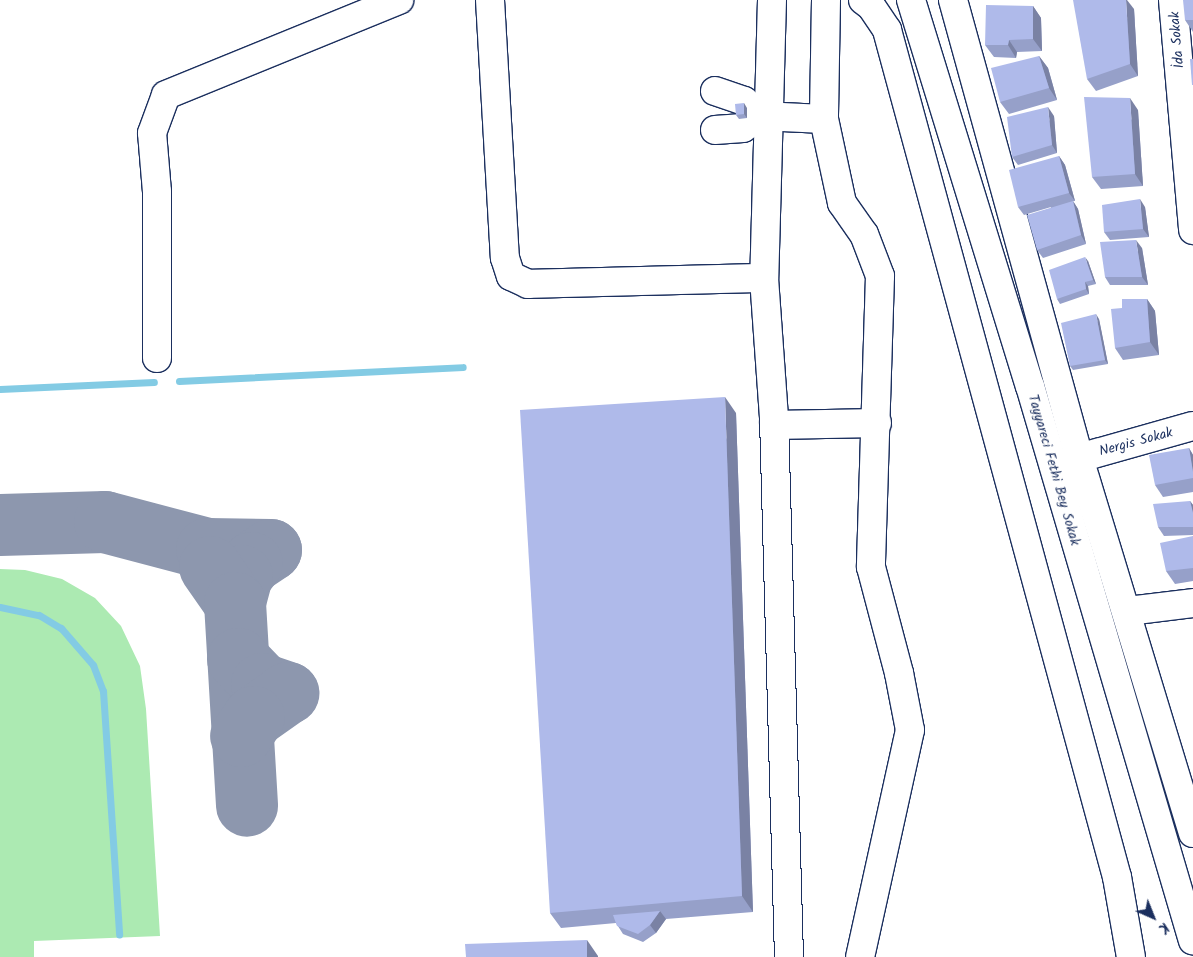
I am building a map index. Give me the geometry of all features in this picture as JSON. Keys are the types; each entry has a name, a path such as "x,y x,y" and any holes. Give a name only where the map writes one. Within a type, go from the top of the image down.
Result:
{"street":[{"path":"157,358 157,192 152,133 166,95 398,0"},
{"path":"490,0 505,258 511,276 528,284 764,278"},
{"path":"772,0 766,117 764,278 774,425 789,957"},
{"path":"826,0 824,119 842,203 864,234 880,276 877,423 871,567 899,673 910,730 860,957"},
{"path":"863,0 871,6 887,30 1118,877 1131,957"},
{"name":"Tayyareci Fethi Bey Sokak","path":"911,0 1030,386 1193,941"},
{"name":"Tayyareci Fethi Bey Sokak","path":"953,0 1079,458 1128,610 1191,823"},
{"name":"İda Sokak","path":"1173,0 1193,230"},
{"path":"715,92 744,101 766,117"},
{"path":"715,130 742,128 766,117 824,119"},
{"path":"774,425 877,423"},
{"name":"Nergis Sokak","path":"1079,458 1193,426"},
{"path":"1128,610 1193,603"},
{"path":"1158,824 1191,823"}],"green space":[{"path":"0,569 25,570 62,579 95,598 121,626 140,666 146,709 160,936 34,941 34,957 0,957"}],"building":[{"path":"1073,0 1126,0 1130,64 1087,79"},
{"path":"1183,0 1193,0 1193,20 1185,20"},
{"path":"986,5 1033,6 1033,39 1009,40 1008,45 985,45"},
{"path":"1039,56 1049,88 1000,102 991,68"},
{"path":"1190,59 1193,59 1193,85 1192,85"},
{"path":"1084,97 1130,98 1135,174 1092,177"},
{"path":"744,103 744,114 736,115 735,104"},
{"path":"1048,107 1052,145 1012,157 1007,117"},
{"path":"1059,156 1069,193 1018,207 1009,170"},
{"path":"1140,199 1143,229 1104,232 1102,205"},
{"path":"1073,201 1081,235 1037,250 1027,215"},
{"path":"1136,240 1142,277 1105,277 1100,242"},
{"path":"1085,257 1093,280 1085,282 1086,289 1057,299 1049,270"},
{"path":"1122,299 1147,299 1150,342 1115,348 1111,309 1122,308"},
{"path":"1096,314 1105,360 1070,366 1061,323"},
{"path":"725,397 742,896 550,913 520,410"},
{"path":"1189,448 1193,478 1155,485 1149,455"},
{"path":"1190,501 1193,513 1193,527 1158,527 1153,504"},
{"path":"1193,536 1193,568 1166,571 1160,543"},
{"path":"660,911 650,925 638,934 617,926 613,915"},
{"path":"587,940 587,957 466,957 465,944"}],"waterway":[{"path":"179,381 463,367"},
{"path":"0,389 154,382"},
{"path":"0,607 39,615 61,628 93,665 103,691 119,934"}],"taxiway":[{"path":"0,525 105,522 207,549 271,550 252,563 242,576 235,603"},
{"path":"210,567 235,603 247,806"},
{"path":"238,659 262,684 288,693 254,717 241,736"}]}
